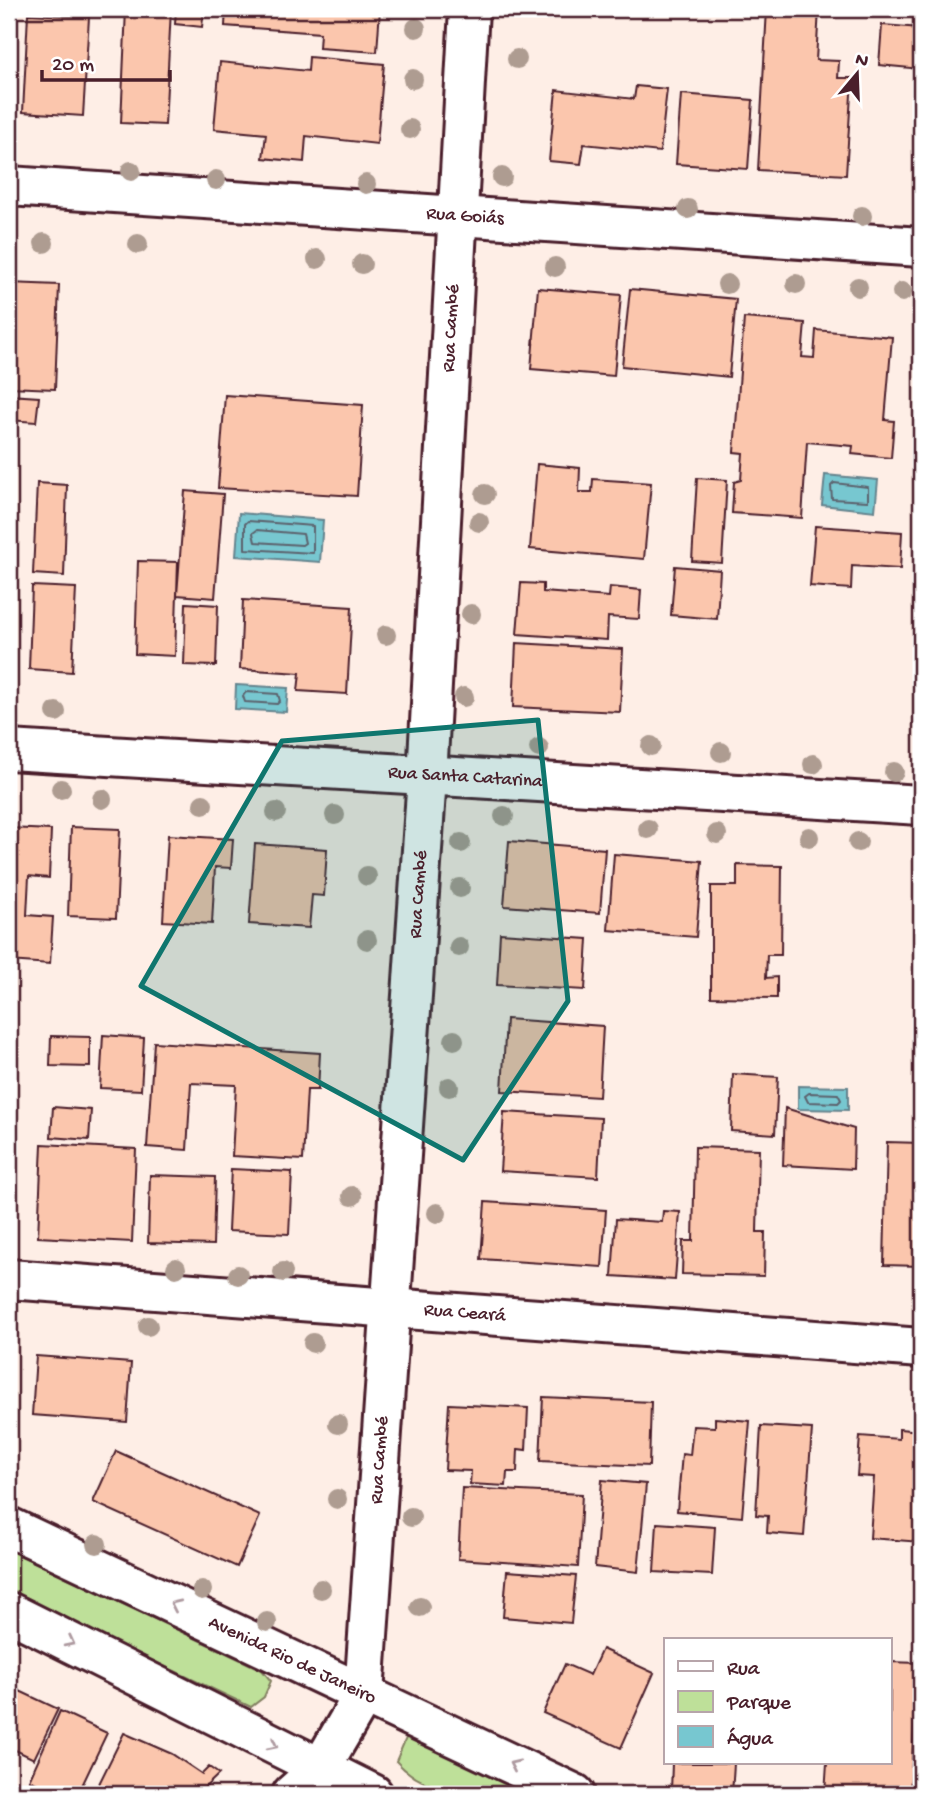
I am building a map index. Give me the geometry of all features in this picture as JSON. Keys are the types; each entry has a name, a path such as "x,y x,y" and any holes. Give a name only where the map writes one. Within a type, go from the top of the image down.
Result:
{"street":[{"name":"Rua Cambé","path":"292,1794 320,1769 364,1694 427,777 469,9"},
{"name":"Rua Goiás","path":"9,186 921,247"},
{"name":"Rua Santa Catarina","path":"9,750 921,805"},
{"name":"Rua Ceará","path":"9,1279 921,1348"},
{"name":"Avenida Rio de Janeiro","path":"9,1527 575,1794"},
{"path":"9,1612 373,1794"}],"highlighted area":[{"path":"538,720 568,1001 463,1160 141,986 282,741"}],"green space":[{"path":"9,1550 262,1670 271,1681 264,1697 251,1707 9,1593"},
{"path":"406,1738 421,1738 535,1794 479,1794 443,1789 426,1783 410,1774 396,1761"}],"water":[{"path":"825,475 878,480 875,511 822,505"},
{"path":"239,513 323,520 320,562 236,556"},
{"path":"236,685 288,688 286,712 235,709"},
{"path":"798,1086 848,1087 848,1110 798,1109"}],"building":[{"path":"126,9 171,9 165,125 121,123"},
{"path":"176,9 204,9 202,27 175,24"},
{"path":"226,9 380,9 377,52 319,48 320,33 225,26"},
{"path":"767,9 819,9 816,60 839,61 838,78 852,78 846,175 758,170"},
{"path":"28,14 89,17 83,116 23,112"},
{"path":"882,25 921,28 921,69 879,65"},
{"path":"309,57 384,64 377,144 306,136 304,162 263,158 266,134 214,129 220,62 308,71"},
{"path":"636,86 667,89 660,152 584,144 581,164 549,161 556,90 634,99"},
{"path":"681,94 753,100 748,169 676,164"},
{"path":"9,283 59,285 55,389 9,387"},
{"path":"538,288 621,295 614,376 531,369"},
{"path":"630,289 736,299 729,377 622,366"},
{"path":"744,318 805,323 802,357 814,358 816,330 892,337 885,420 894,421 891,458 852,454 853,446 807,442 802,518 732,513 734,482 741,480 743,453 734,452"},
{"path":"921,393 921,479 915,478"},
{"path":"9,395 39,397 36,422 9,420"},
{"path":"225,395 363,405 357,496 218,488"},
{"path":"537,464 580,468 579,492 592,492 593,479 651,483 644,559 530,549"},
{"path":"697,478 727,480 722,563 692,561"},
{"path":"37,483 67,485 64,576 33,574"},
{"path":"185,491 223,494 215,598 177,595"},
{"path":"815,526 902,532 900,569 852,566 851,589 810,586"},
{"path":"138,561 178,562 175,656 135,654"},
{"path":"675,566 720,570 717,619 671,615"},
{"path":"521,583 543,584 543,592 609,597 610,587 641,590 639,619 608,617 607,640 517,634"},
{"path":"32,586 76,588 72,672 29,669"},
{"path":"243,600 352,607 347,694 298,691 300,673 240,669"},
{"path":"186,603 218,605 216,666 184,665"},
{"path":"516,643 623,649 620,712 513,707"},
{"path":"71,827 120,829 116,918 68,916"},
{"path":"9,828 51,830 49,878 29,876 27,915 53,917 50,964 9,961"},
{"path":"168,835 233,839 231,868 215,867 212,924 163,921"},
{"path":"509,841 605,849 600,913 504,906"},
{"path":"255,844 327,849 324,896 312,895 309,928 249,924"},
{"path":"614,854 702,861 696,937 608,930"},
{"path":"737,865 782,866 781,955 767,955 766,978 777,977 777,998 711,997 711,886 737,886"},
{"path":"500,933 588,939 585,990 497,985"},
{"path":"506,1019 603,1026 599,1097 502,1091"},
{"path":"103,1035 144,1038 141,1090 100,1088"},
{"path":"51,1036 90,1037 90,1067 50,1066"},
{"path":"154,1042 320,1053 318,1090 307,1090 303,1160 232,1156 236,1085 191,1083 187,1150 147,1147"},
{"path":"733,1074 778,1077 775,1134 731,1131"},
{"path":"53,1107 91,1110 89,1140 51,1137"},
{"path":"785,1108 854,1129 853,1169 783,1165"},
{"path":"504,1112 601,1118 598,1177 500,1171"},
{"path":"887,1142 921,1143 921,1266 884,1265"},
{"path":"42,1144 136,1149 132,1242 38,1237"},
{"path":"695,1147 759,1149 757,1232 765,1232 764,1276 682,1274 683,1241 693,1241"},
{"path":"231,1169 292,1172 289,1234 228,1231"},
{"path":"150,1175 215,1177 213,1245 148,1243"},
{"path":"485,1202 606,1210 602,1267 481,1259"},
{"path":"663,1211 680,1212 675,1280 612,1276 616,1219 662,1222"},
{"path":"36,1356 131,1363 127,1422 32,1415"},
{"path":"543,1397 651,1402 649,1466 540,1461"},
{"path":"449,1404 528,1408 526,1450 518,1449 517,1472 507,1472 506,1486 470,1484 471,1471 445,1470"},
{"path":"715,1418 750,1421 742,1517 677,1511 682,1454 690,1455 693,1426 715,1427"},
{"path":"761,1426 812,1429 804,1536 767,1533 768,1516 756,1515"},
{"path":"899,1429 921,1431 921,1542 870,1538 874,1477 857,1476 860,1436 899,1439"},
{"path":"116,1451 260,1516 237,1567 93,1502"},
{"path":"602,1480 646,1484 638,1572 595,1567"},
{"path":"462,1488 582,1494 578,1567 458,1559"},
{"path":"657,1523 715,1527 712,1575 654,1572"},
{"path":"507,1571 576,1576 571,1623 503,1617"},
{"path":"602,1649 654,1673 621,1748 543,1713 565,1664 590,1675"},
{"path":"892,1662 918,1663 910,1794 825,1794 827,1764 892,1764"},
{"path":"9,1686 58,1709 34,1759 9,1747"},
{"path":"60,1711 107,1733 78,1794 60,1794 29,1780"},
{"path":"124,1733 172,1754 202,1774 209,1767 219,1774 198,1794 94,1794"},
{"path":"672,1764 734,1764 732,1794 671,1792"}]}
